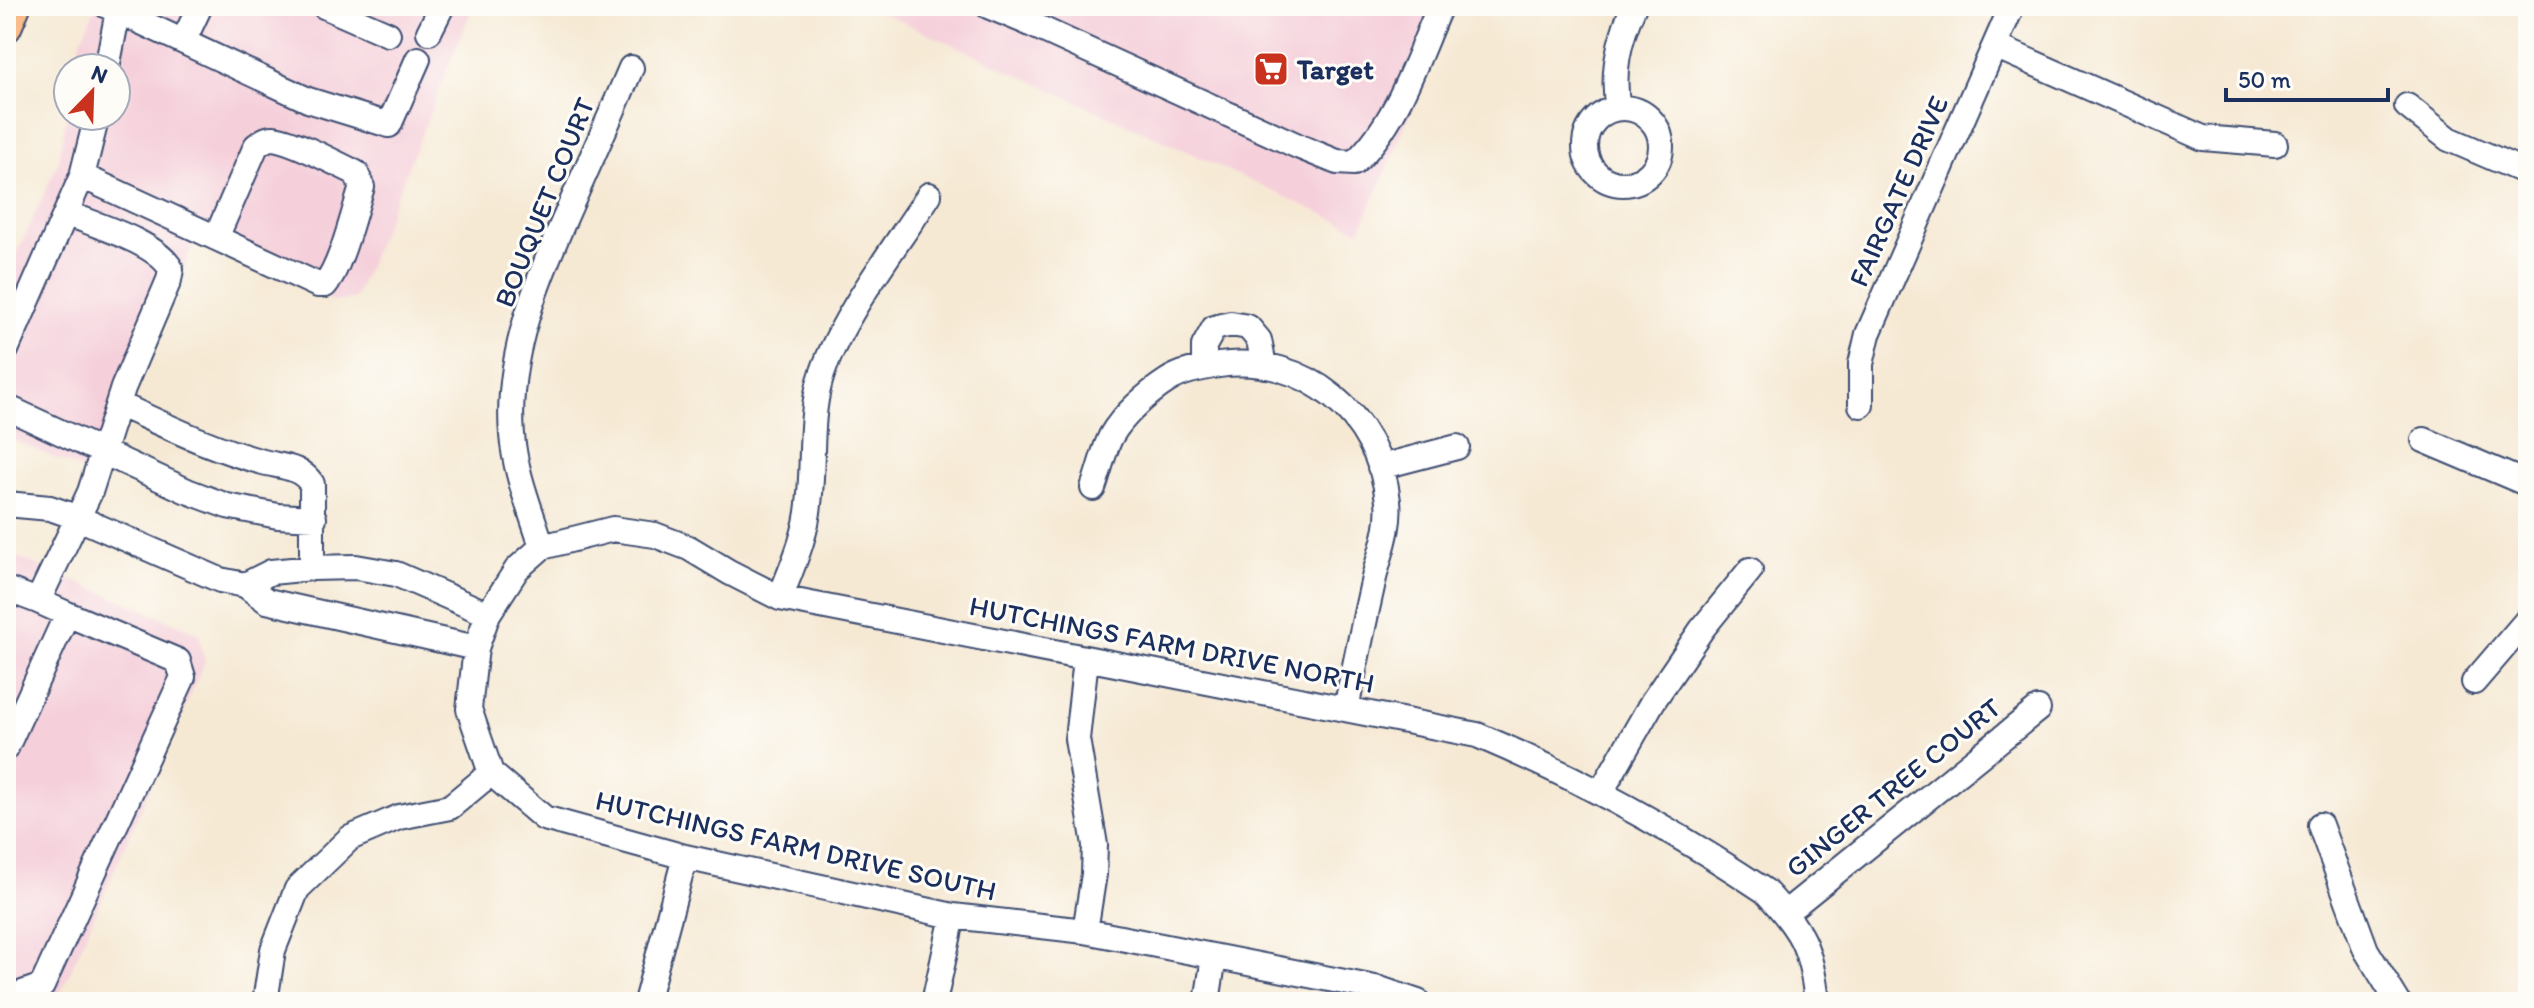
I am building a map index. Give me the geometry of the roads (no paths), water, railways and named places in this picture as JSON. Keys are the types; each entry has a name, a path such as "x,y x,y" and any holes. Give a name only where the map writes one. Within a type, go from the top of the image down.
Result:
{"main road":[{"path":"6,27 15,6"}],"street":[{"path":"184,40 200,6"},
{"path":"324,6 388,34"},
{"path":"429,32 442,6"},
{"path":"988,6 1026,13 1300,147 1337,162 1354,163 1371,148 1396,103 1440,6"},
{"path":"1618,108 1614,91 1616,63 1621,36 1634,6"},
{"name":"FAIRGATE DRIVE","path":"1861,405 1861,364 1868,334 2012,6"},
{"path":"112,52 124,10 308,100 389,125 418,59"},
{"path":"1995,46 2203,138 2275,144"},
{"name":"BOUQUET COURT","path":"542,547 524,491 512,437 512,390 518,351 534,288 631,68"},
{"path":"2407,106 2449,139 2528,173"},
{"path":"6,350 82,176 93,132"},
{"path":"82,176 216,238 318,285 325,285 337,264 362,187 360,179 356,173 285,141 263,140 256,146 216,238"},
{"path":"780,598 804,533 809,504 812,433 820,381 844,326 929,195"},
{"path":"38,601 90,492 118,404 171,269 165,258 147,247 66,213"},
{"path":"1204,367 1204,346 1214,328 1231,324 1248,327 1259,340 1264,366"},
{"path":"1093,488 1111,436 1140,402 1168,380 1204,367 1234,363 1264,366 1309,379 1335,396 1369,437 1388,502 1386,534 1346,709"},
{"path":"118,404 224,451 290,467 307,475 312,484 314,518 312,568"},
{"path":"6,407 227,506 278,516 314,518"},
{"path":"2424,440 2528,484"},
{"path":"1380,467 1457,447"},
{"path":"6,504 50,508 76,517 220,580 245,585 267,601 476,648 469,709 491,773 450,807 399,817 350,838 297,889 273,950 265,1002"},
{"name":"HUTCHINGS FARM DRIVE NORTH","path":"476,648 488,614 517,569 542,547 613,529 655,535 689,548 780,598 1477,735 1601,792 1765,891 1804,940 1814,972 1817,1002"},
{"path":"245,585 271,572 356,567 396,574 488,614"},
{"path":"1601,792 1653,701 1702,629 1750,570"},
{"path":"6,589 178,661 183,677 42,986 6,999"},
{"path":"6,748 67,614"},
{"path":"2474,682 2528,619"},
{"path":"1085,931 1095,845 1077,739 1086,659"},
{"name":"GINGER TREE COURT","path":"1785,913 2038,709"},
{"name":"HUTCHINGS FARM DRIVE SOUTH","path":"491,773 544,818 685,857 953,916 1085,931 1380,989 1418,1002"},
{"path":"2320,825 2366,950 2398,1002"},
{"path":"646,1002 685,857"},
{"path":"934,1002 953,916"},
{"path":"1207,1002 1214,957"}],"place":[{"name":"Target","path":"1271,69"}]}
